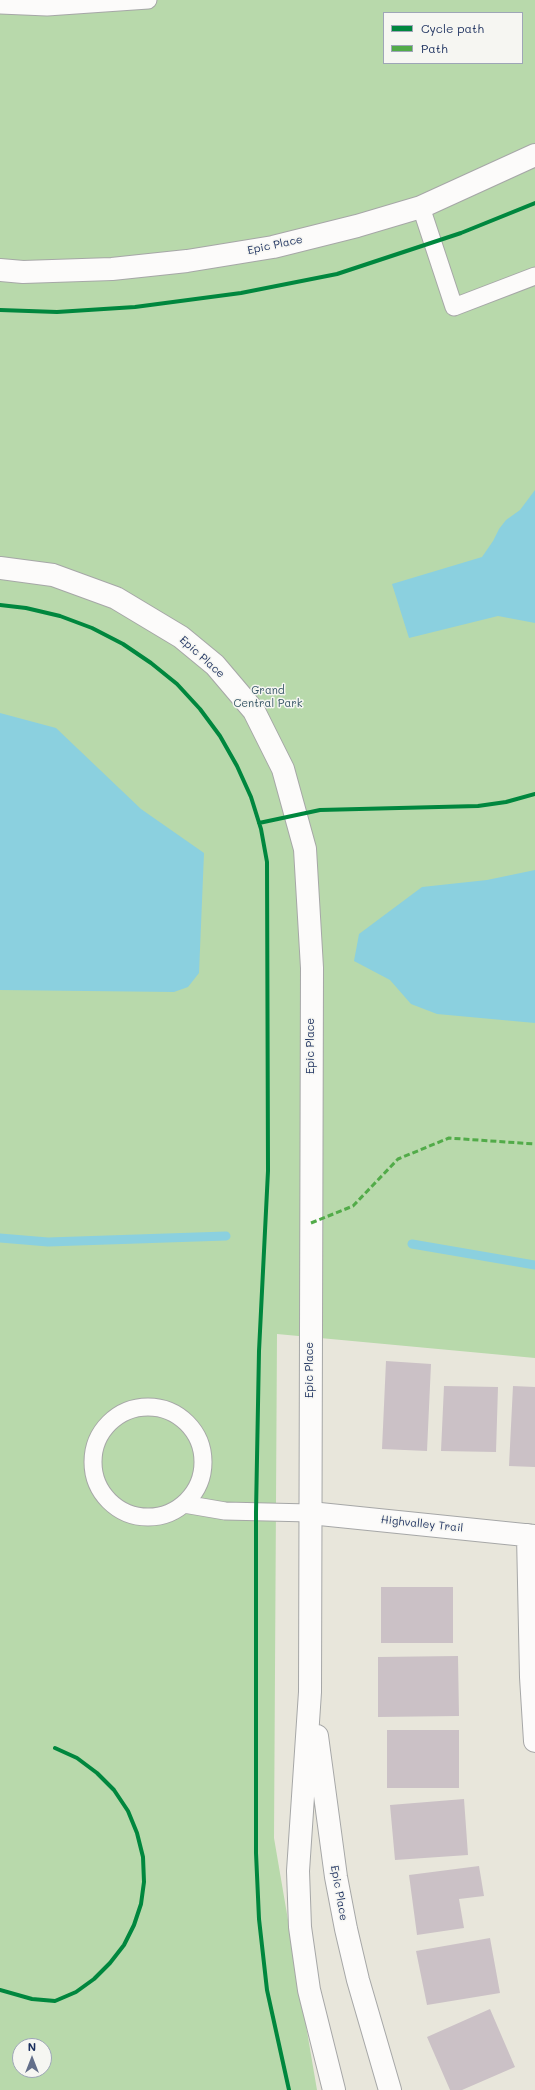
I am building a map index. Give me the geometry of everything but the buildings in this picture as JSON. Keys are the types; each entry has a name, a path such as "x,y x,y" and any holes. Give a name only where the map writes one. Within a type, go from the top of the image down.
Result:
{"street":[{"name":"Epic Place","path":"0,270 23,272 112,269 187,261 273,247 357,226 421,207 535,155"},
{"name":"Epic Place","path":"0,568 53,575 116,598 181,637 215,665 254,711 283,769 305,849 312,968 310,1692 298,1871 300,1928 309,1990 334,2090"},
{"name":"Highvalley Trail","path":"310,1513 531,1535"},
{"path":"531,1535 531,1677 535,1741"},
{"name":"Epic Place","path":"310,1692 336,1876 346,1929 358,1980 390,2090"}],"lane":[{"path":"0,5 47,7 148,0"},
{"path":"421,207 454,307 535,276"},
{"path":"184,1504 194,1493 204,1466 203,1452 198,1438 190,1426 178,1416 166,1410 151,1408 136,1409 123,1414 111,1422 99,1440 93,1460 94,1474 99,1487 107,1499 118,1508 131,1515 145,1517 159,1516 172,1512 184,1504 225,1511 310,1513"}],"green space":[{"name":"Grand Central Park","path":"0,0 535,0 535,1358 277,1334 274,1838 317,2090 0,2090"}],"water":[{"path":"535,490 535,623 498,616 409,638 392,584 482,557 506,520 520,510"},
{"path":"0,713 56,728 141,809 204,853 199,973 188,987 174,992 0,990"},
{"path":"535,870 535,1023 437,1014 411,1004 390,980 354,961 359,934 422,887 487,880"}],"waterway":[{"path":"0,1238 48,1242 226,1236"},
{"path":"412,1244 535,1265"}],"marked path":[{"path":"311,1223 353,1206 398,1159 449,1138 535,1144"}],"cycle path":[{"path":"0,310 57,312 135,307 241,293 337,274 461,233 535,203"},
{"path":"0,605 26,608 60,616 92,628 123,644 151,663 177,684 200,709 220,736 237,766 251,797 261,829 267,862 268,1171 259,1351 256,1512 256,1853 259,1919 267,1990 289,2090"},
{"path":"259,823 320,810 478,806 506,802 535,794"},
{"path":"0,1990 32,1999 55,2001 76,1992 94,1979 110,1963 124,1945 134,1925 141,1904 144,1882 143,1857 137,1833 128,1811 114,1790 97,1773 77,1758 55,1748"}]}
